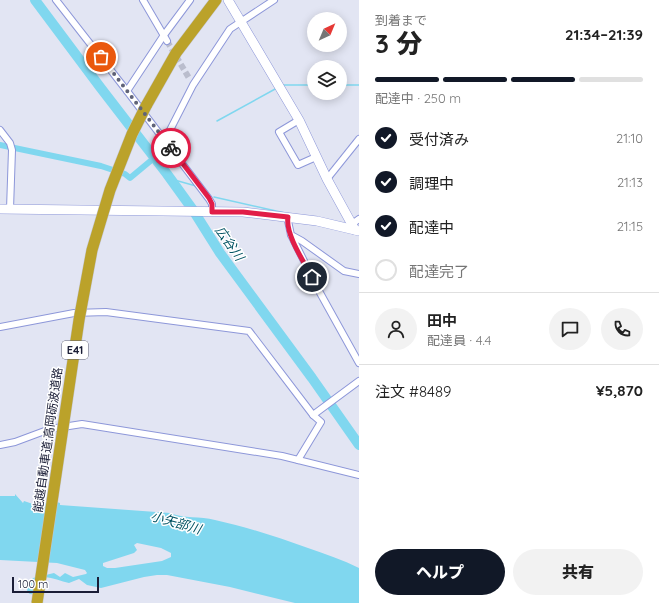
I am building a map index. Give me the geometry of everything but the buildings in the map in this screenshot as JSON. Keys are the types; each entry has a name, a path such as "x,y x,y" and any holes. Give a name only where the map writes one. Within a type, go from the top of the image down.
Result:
{"highway":[{"name":"能越自動車道;高岡砺波道路","path":"37,603 79,320 92,250 110,190 132,134 176,53 216,0"}],"street":[{"path":"56,0 209,198 212,204 209,212"},
{"path":"143,0 166,38"},
{"path":"127,91 166,38 190,0"},
{"path":"228,0 299,120 327,180 355,226"},
{"path":"163,138 168,134 193,85 230,28 274,0"},
{"path":"188,78 193,85"},
{"path":"299,120 279,132 298,165 316,157"},
{"path":"0,130 10,143 12,150 10,209"},
{"path":"327,180 359,138"},
{"path":"0,209 243,212 355,226"},
{"path":"288,217 291,235 319,291 359,364"},
{"path":"291,235 302,241 344,271 359,274"},
{"path":"0,327 74,314 106,312 249,331 313,415 321,422 298,460"},
{"path":"313,415 359,381"},
{"path":"0,445 15,442 50,429 82,424 267,454 359,475"}],"water":[{"name":"小矢部川","path":"15,494 23,503 24,501 33,504 57,502 60,503 60,505 170,513 181,516 209,519 262,532 347,562 359,568 359,603 295,603 230,587 167,575 144,577 101,588 87,585 79,579 69,583 46,577 37,579 33,582 37,595 30,594 27,592 28,586 33,578 54,573 60,577 65,573 73,577 87,573 85,570 57,563 0,560 0,496 15,496","holes":["137,543 161,548 171,553 171,557 162,561 115,568 107,568 103,566 103,563 134,553 137,550 134,545"]}],"waterway":[{"name":"広谷川","path":"35,0 167,174 193,210 220,253 312,378 359,445"},
{"path":"282,85 307,85"},
{"path":"347,85 359,85"},
{"path":"217,121 277,88"},
{"path":"0,145 101,166 125,174 130,178 154,158"},
{"path":"171,179 196,186"},
{"path":"214,197 285,213"}],"tunnel":[{"path":"167,41 189,78"}],"way so far":[{"path":"101,57 171,148"}],"route":[{"path":"171,148 209,198 212,204 212,212 243,212 288,217 291,235 312,277"}]}
